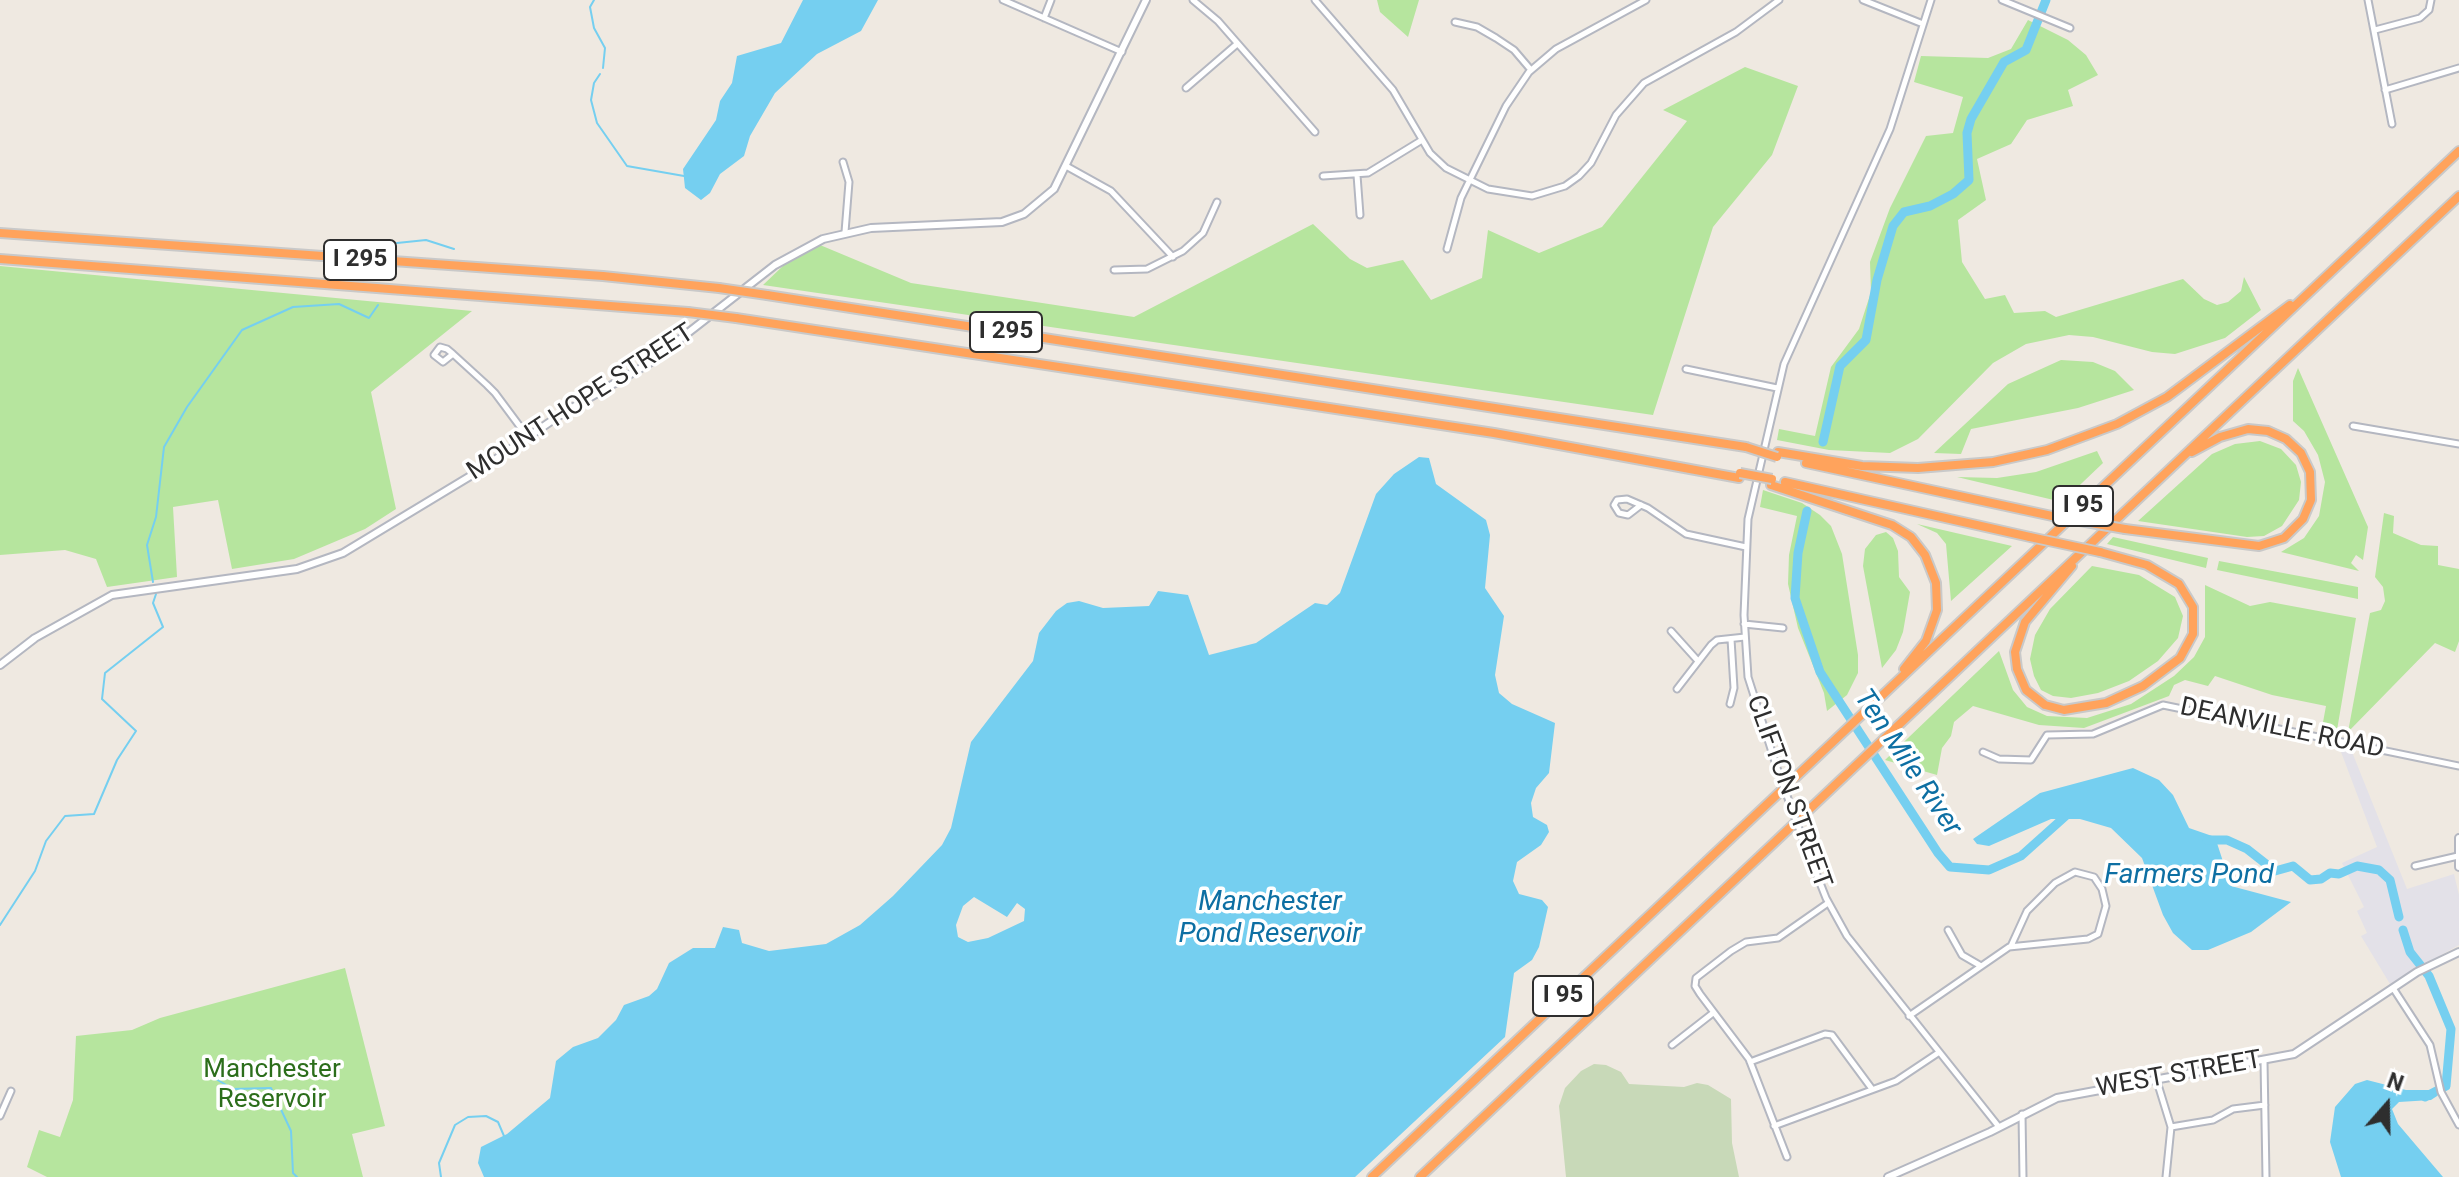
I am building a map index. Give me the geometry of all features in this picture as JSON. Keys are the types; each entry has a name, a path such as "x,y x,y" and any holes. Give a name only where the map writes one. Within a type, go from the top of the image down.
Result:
{"highway":[{"name":"I 95","path":"1372,1177 2459,151"},
{"name":"I 95","path":"1420,1177 2459,196"},
{"name":"I 295","path":"0,233 612,277 719,288 1777,454"},
{"name":"I 295","path":"0,259 736,318 1494,433 1771,482"},
{"path":"1777,454 1853,465 1918,468 1993,462 2047,450 2109,428 2167,397 2307,294"},
{"path":"1777,454 2052,516 2259,546 2290,534 2309,506 2312,486 2308,465 2291,443 2274,433 2255,429 2235,432 2181,458"},
{"path":"1771,482 1892,525 1911,537 1925,555 1936,583 1935,618 1923,645 1888,690"},
{"path":"1771,482 2100,552 2147,565 2179,584 2193,607 2193,634 2176,662 2138,689 2099,705 2057,709 2040,702 2026,690 2017,669 2016,647 2025,622 2083,551"}],"street":[{"path":"1003,0 1122,52"},
{"path":"1044,18 1051,0"},
{"name":"MOUNT HOPE STREET","path":"0,665 35,638 112,595 263,575 321,563 477,472 527,436 648,364 798,250 845,232 1002,222 1024,214 1045,199 1066,166 1146,0"},
{"path":"1193,0 1205,8 1315,132"},
{"path":"1447,249 1455,212 1506,106 1531,70 1556,49 1646,0"},
{"path":"1317,1 1393,90 1422,140 1446,168 1470,181 1515,195 1532,196 1565,186 1591,163 1616,115 1644,83 1736,32 1779,0"},
{"path":"1863,0 1923,24"},
{"name":"CLIFTON STREET","path":"1931,0 1894,119 1796,333 1777,388 1748,519 1744,624 1753,702 1828,903 1847,936 1999,1127"},
{"path":"2002,0 2070,28"},
{"path":"2368,0 2392,124"},
{"path":"2375,30 2420,18 2429,10 2431,0"},
{"path":"1455,22 1477,27 1514,50 1531,70"},
{"path":"1186,88 1237,44"},
{"path":"2385,90 2459,68"},
{"path":"1323,176 1357,175 1379,169 1422,140"},
{"path":"843,162 849,182 845,232"},
{"path":"1066,166 1111,191 1173,257"},
{"path":"1357,175 1360,215"},
{"path":"1114,270 1147,269 1173,257 1203,233 1217,202"},
{"path":"453,354 498,397 527,436"},
{"path":"1686,369 1777,388"},
{"path":"2353,426 2459,444"},
{"path":"1641,505 1628,515 1619,513 1614,505 1622,498 1641,505 1686,534 1746,547"},
{"path":"1744,624 1783,628"},
{"path":"1671,631 1698,661"},
{"path":"1677,689 1711,645 1745,637"},
{"name":"CLIFTON STREET","path":"1730,704 1734,688 1731,639"},
{"name":"DEANVILLE ROAD","path":"1983,752 2005,760 2031,760 2037,755 2045,736 2093,734 2163,705 2459,766"},
{"path":"2459,838 2459,867"},
{"path":"2415,866 2458,856"},
{"path":"1909,1016 2011,946 2088,939 2098,934 2106,906 2102,889 2094,877 2075,872 2055,883 2027,911 2011,946"},
{"path":"1787,1157 1750,1062 1695,986 1696,978 1746,942 1778,938 1828,903"},
{"path":"1948,930 1962,955 1982,966"},
{"name":"WEST STREET","path":"1888,1177 2057,1098 2294,1054 2417,972 2459,952"},
{"path":"2393,988 2430,1045 2436,1079 2445,1103 2459,1125"},
{"path":"1672,1045 1713,1013"},
{"path":"1750,1062 1825,1034 1832,1035 1872,1089"},
{"path":"1774,1126 1914,1071 1938,1053"},
{"path":"2264,1061 2266,1177"},
{"path":"2156,1078 2171,1127 2166,1177"},
{"path":"0,1116 11,1091"},
{"path":"2171,1127 2213,1120 2233,1109 2265,1105"},
{"path":"2022,1113 2023,1177"}],"shaded area":[{"path":"2338,744 2350,747 2407,889 2454,874 2459,895 2459,945 2390,984 2361,936 2367,933 2357,911 2364,907 2342,863 2377,847"}],"green space":[{"path":"1377,0 1419,0 1408,37 1380,12"},
{"path":"2028,20 2068,40 2086,55 2098,75 2068,90 2073,106 2027,120 2011,144 1977,159 1986,200 1958,220 1962,262 1985,299 2005,295 2014,313 2045,311 2056,317 2183,279 2204,299 2217,305 2228,302 2241,291 2244,277 2261,310 2225,338 2175,354 2069,335 2026,344 1993,363 1918,439 1890,453 1829,450 1777,440 1779,429 1815,436 1831,367 1859,329 1871,292 1870,262 1890,208 1926,136 1953,133 1963,97 1914,82 1921,56 1988,58 2011,49"},
{"path":"1745,67 1798,86 1772,155 1713,227 1653,415 763,285 785,264 820,245 911,283 1134,317 1313,224 1350,259 1367,268 1403,260 1431,300 1482,278 1488,230 1539,253 1602,227 1687,121 1663,110"},
{"path":"0,266 472,311 371,392 396,509 365,529 294,559 232,569 218,500 173,507 177,577 107,587 96,559 65,550 0,555"},
{"path":"2061,360 2093,362 2115,371 2134,390 2078,408 1971,429 1961,454 1934,453 2008,384"},
{"path":"2298,368 2368,527 2363,560 2356,555 2351,563 2359,571 2281,552 2304,538 2319,516 2325,482 2318,455 2304,431 2293,421 2293,381"},
{"path":"2260,441 2281,449 2296,465 2301,482 2299,500 2282,526 2264,536 2247,537 2138,521 2212,454 2235,444"},
{"path":"2097,451 2103,463 2062,502 1957,477 1997,478 2036,472"},
{"path":"1763,490 1802,503 1820,515 1831,526 1842,554 1858,673 1847,695 1827,711 1824,693 1798,628 1788,584 1789,555 1797,516 1760,507"},
{"path":"2384,513 2394,516 2393,533 2421,545 2438,546 2438,565 2459,569 2459,641 2455,652 2435,643 2348,732 2370,613 2381,610 2385,601 2383,587 2375,577"},
{"path":"1917,524 2012,546 1951,601 1946,544 1937,533"},
{"path":"1886,532 1893,538 1898,551 1899,577 1910,592 1903,632 1896,650 1882,668 1863,566 1865,549 1876,535"},
{"path":"2113,537 2208,558 2206,568 2107,544"},
{"path":"2219,561 2358,587 2358,599 2217,570"},
{"path":"2092,566 2139,575 2175,597 2183,616 2178,638 2158,661 2129,681 2098,693 2071,698 2053,696 2041,690 2034,676 2030,659 2035,635 2050,609"},
{"path":"2205,585 2250,606 2270,602 2356,618 2336,736 2321,733 2326,706 2272,695 2215,676 2208,686 2185,680 2174,685 2169,696 2084,728 2039,725 1973,706 1954,722 1951,736 1942,748 1937,775 1885,760 1999,651 2013,690 2027,707 2047,716 2087,718 2131,704 2174,676 2194,657 2205,637"},
{"name":"Manchester Reservoir","path":"345,968 385,1126 352,1134 363,1177 47,1177 27,1167 39,1130 60,1137 73,1100 76,1036 132,1030 160,1018"},
{"path":"1594,1064 1606,1065 1621,1072 1629,1084 1684,1087 1697,1083 1708,1085 1731,1099 1732,1143 1739,1177 1566,1177 1559,1106 1565,1088 1581,1071"}],"water":[{"path":"803,0 878,0 861,31 817,54 775,93 750,136 744,156 720,174 710,193 701,200 685,188 683,169 716,120 720,101 732,83 737,56 781,43"},
{"name":"Manchester Pond Reservoir","path":"1419,457 1429,458 1436,484 1486,520 1490,535 1485,588 1504,616 1495,675 1499,693 1512,704 1555,723 1549,773 1536,788 1531,803 1533,817 1547,825 1549,832 1541,845 1517,862 1513,881 1519,894 1542,900 1548,907 1539,947 1532,960 1514,973 1505,1037 1355,1177 484,1177 478,1163 481,1147 507,1134 550,1098 556,1061 573,1047 598,1038 616,1020 624,1005 649,996 657,989 669,963 693,948 715,948 723,927 739,930 742,943 769,951 826,944 860,925 893,896 942,845 951,828 971,742 1033,661 1039,633 1056,611 1067,603 1079,601 1103,608 1149,606 1158,591 1188,595 1209,655 1256,643 1315,603 1327,605 1340,593 1376,494 1394,474","holes":["974,897 1007,917 1017,903 1025,909 1024,921 988,938 968,942 958,937 956,925 963,906"]},
{"name":"Farmers Pond","path":"2133,768 2159,780 2173,795 2189,828 2215,837 2231,886 2291,902 2251,932 2208,950 2192,950 2173,933 2163,915 2142,858 2111,828 2080,819 2051,819 1989,846 1977,844 1973,839 2040,793"},
{"path":"2367,1080 2406,1090 2435,1090 2437,1096 2431,1100 2399,1102 2392,1109 2398,1124 2443,1177 2341,1177 2330,1142 2335,1107 2355,1084"}],"waterway":[{"path":"594,0 590,7 594,28 605,48 603,68"},
{"name":"Ten Mile River","path":"1823,442 1840,366 1866,340 1877,280 1893,226 1904,212 1930,206 1953,194 1969,180 1967,133 1971,119 2004,62 2026,50 2046,0"},
{"path":"600,74 594,83 591,100 597,123 627,166 684,176"},
{"path":"397,243 426,240 454,249"},
{"path":"153,582 147,545 156,517 164,447 187,407 242,330 293,307 339,304 369,318 378,305"},
{"name":"Ten Mile River","path":"1807,511 1798,553 1795,598 1820,672 1950,867 1989,870 2021,856 2069,813"},
{"path":"0,925 35,871 46,841 65,816 94,814 117,760 136,731 102,699 105,673 163,627 153,603 156,594"},
{"name":"Ten Mile River","path":"2207,840 2227,840 2247,849 2275,871 2293,866 2310,880 2321,879 2330,873 2339,874 2357,866 2379,870 2390,880 2399,917"},
{"name":"Ten Mile River","path":"2403,930 2410,952 2429,976 2451,1029 2446,1086 2425,1097"},
{"path":"216,1079 233,1089 271,1088 291,1131 293,1173 297,1177"},
{"path":"441,1177 439,1163 455,1125 468,1117 486,1116 498,1122 504,1136"}]}
